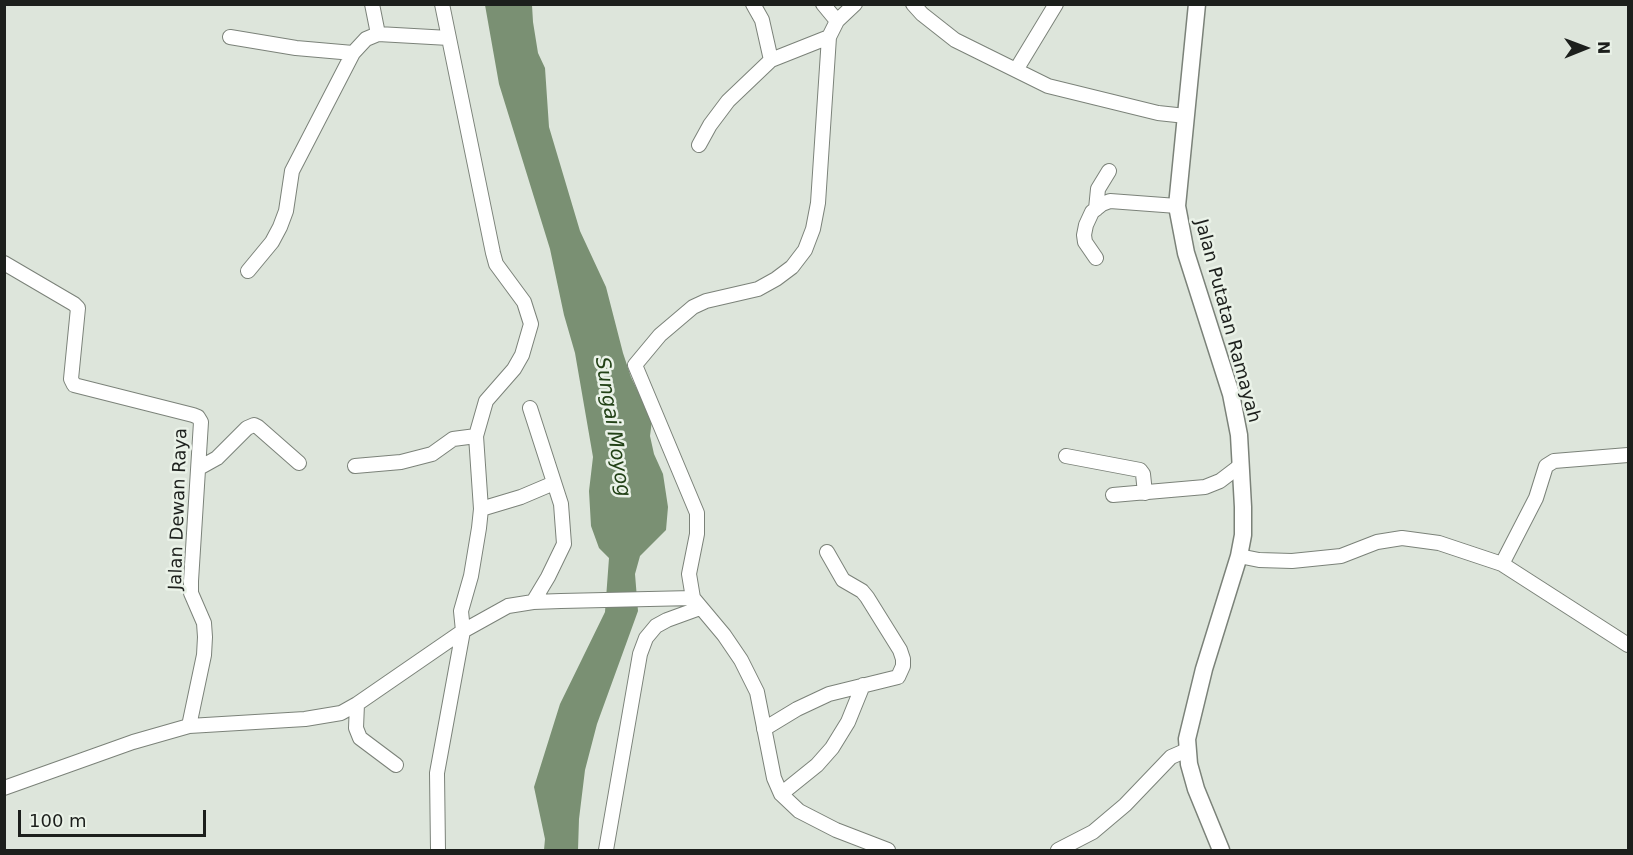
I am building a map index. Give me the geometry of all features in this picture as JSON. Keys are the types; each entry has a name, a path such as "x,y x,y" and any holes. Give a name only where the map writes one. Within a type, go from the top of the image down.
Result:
{"main road":[{"name":"Jalan Putatan Ramayah","path":"1197,4 1177,206 1184,245 1231,394 1239,435 1243,507 1243,535 1239,556 1192,713 1187,739 1187,750 1196,789 1221,850"}],"street":[{"path":"372,4 378,34"},
{"path":"438,850 437,772 463,631 461,611 477,552 481,509 476,436 486,401 514,369 522,355 531,324 524,302 496,264 442,4"},
{"path":"753,4 762,20 771,60"},
{"path":"823,4 837,21"},
{"path":"855,4 837,21 829,38 818,203 813,229 805,249 792,267 777,279 758,289 706,301 693,307 660,335 636,365 697,513 697,534 689,574 697,603 724,635 741,660 757,692 774,777 781,794 799,811 818,821 888,850"},
{"path":"1016,70 1056,4"},
{"path":"921,8 955,40 1048,86 1158,113 1186,116"},
{"path":"248,271 272,242 280,227 286,212 292,171 353,53 366,39 378,34 449,38"},
{"path":"230,37 296,48 353,53"},
{"path":"699,145 710,125 728,101 771,60 829,38"},
{"path":"1096,209 1098,189 1109,171"},
{"path":"1096,258 1085,242 1084,235 1092,212 1102,204 1110,201 1177,206"},
{"name":"Jalan Dewan Raya","path":"4,263 78,308 70,379 74,385 198,417 201,422 191,587 194,603 204,623 205,637 204,655 189,726"},
{"path":"530,408 561,504 564,544 549,577 533,602"},
{"path":"199,468 217,458 247,428 254,425 299,463"},
{"path":"355,466 401,462 432,454 453,439 476,436"},
{"path":"1502,564 1536,498 1546,466 1554,461 1629,455"},
{"path":"1066,456 1140,470 1143,474 1145,493"},
{"path":"1113,495 1205,487 1220,481 1241,465"},
{"path":"481,509 521,497 554,483"},
{"path":"1239,556 1259,560 1292,561 1341,556 1377,542 1402,538 1439,543 1502,564 1629,645"},
{"path":"764,729 797,709 829,694 898,677 903,666 900,650 867,597 862,591 843,580 827,552"},
{"path":"4,788 133,742 189,726 327,717 341,713 463,631 508,606 533,602 669,598 697,603"},
{"path":"606,850 627,723 643,646 646,638 656,626 697,603"},
{"path":"781,794 817,765 832,748 848,722 863,685"},
{"path":"357,704 356,728 360,738 396,765"},
{"path":"1058,850 1093,832 1125,805 1171,757 1187,750"}],"water":[{"name":"Sungai Moyog","path":"485,5 532,5 538,53 545,68 549,127 580,231 606,287 631,377 652,420 650,436 654,454 663,474 668,507 666,530 640,556 635,574 638,611 597,724 585,770 578,850 544,850 545,839 534,787 560,704 605,612 609,558 599,548 591,526 589,491 593,457 575,353 564,315 550,249 499,84"}]}
